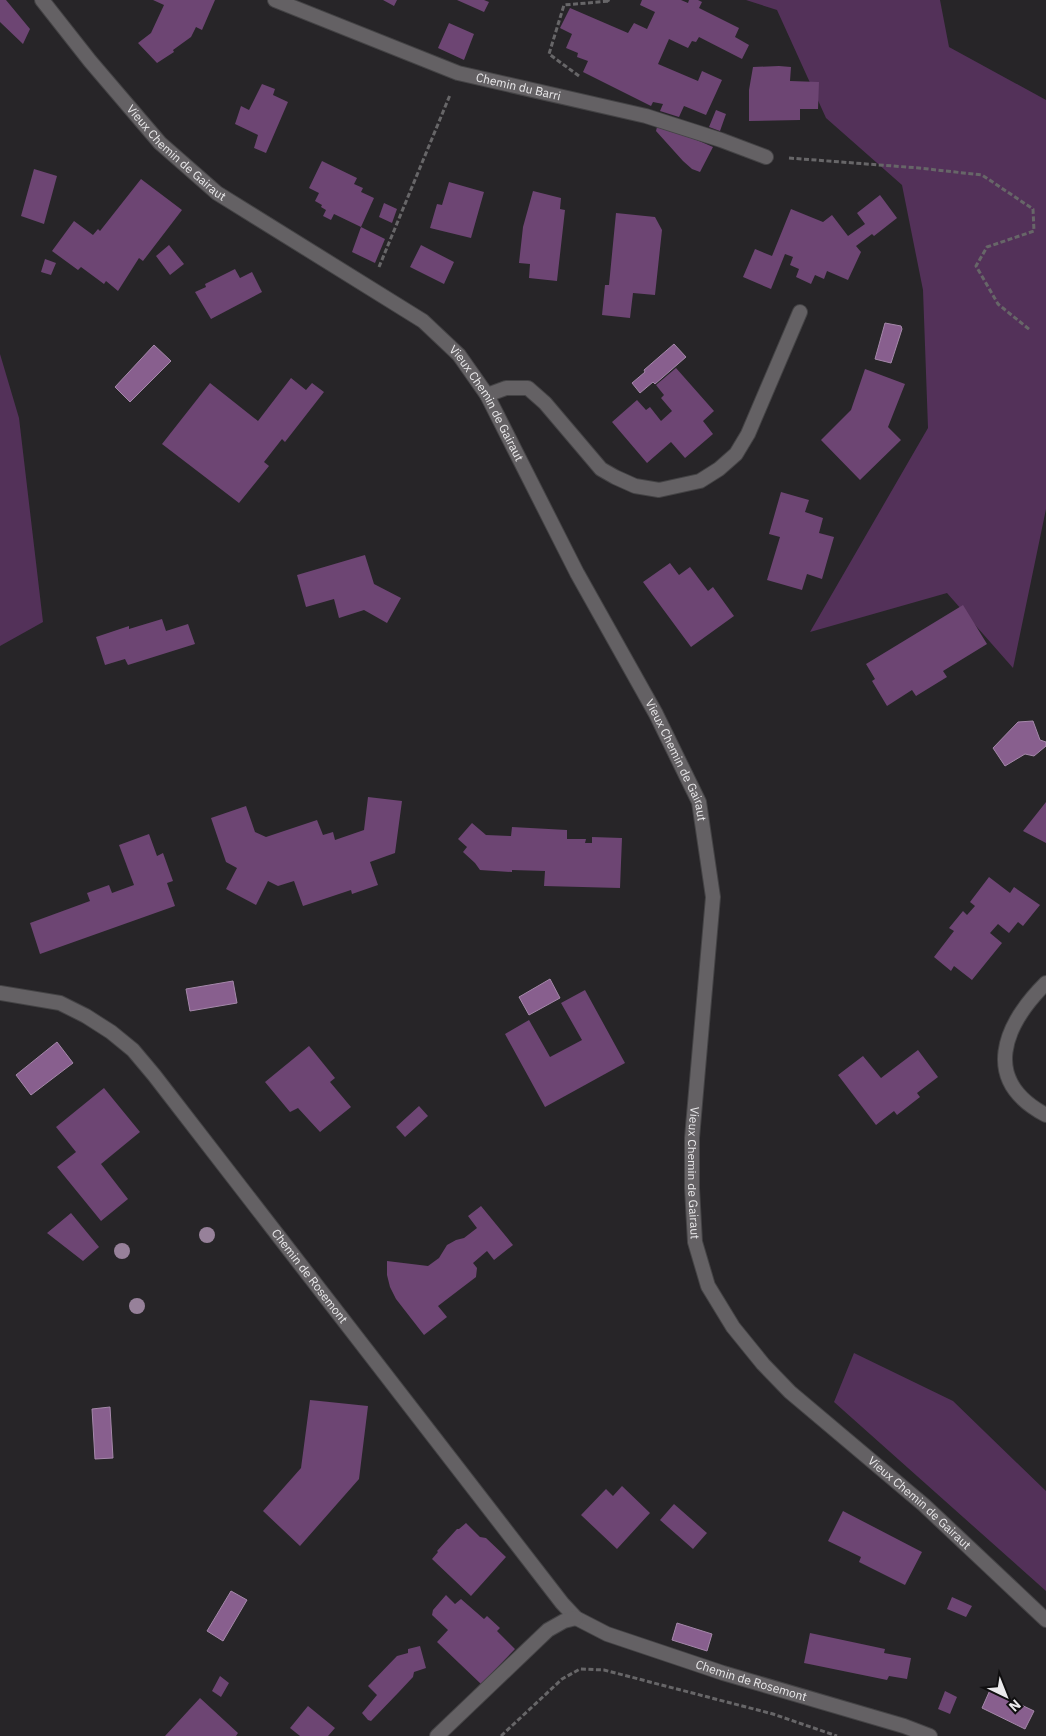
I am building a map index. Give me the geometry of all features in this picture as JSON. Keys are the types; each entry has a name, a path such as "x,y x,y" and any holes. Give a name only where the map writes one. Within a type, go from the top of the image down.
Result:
{"street":[{"name":"Vieux Chemin de Gairaut","path":"42,0 90,61 160,143 217,193 423,321 459,355 487,395 577,573 656,714 698,802 713,897 692,1138 692,1188 695,1242 708,1286 733,1327 763,1364 790,1392 924,1505 1046,1620"},
{"name":"Chemin du Barri","path":"276,0 458,73 646,116 766,157"},
{"path":"487,395 506,388 528,388 545,403 601,469 635,486 659,490 700,481 719,469 740,448 748,434 800,312"},
{"path":"1046,983 1035,994 1009,1034 1004,1051 1006,1073 1018,1094 1046,1115"},
{"name":"Chemin de Rosemont","path":"0,993 60,1003 86,1016 111,1032 133,1050 562,1603 576,1618 607,1634 705,1667 904,1726 930,1736"},
{"path":"437,1736 548,1630 564,1621 576,1618"}],"path":[{"path":"581,77 549,54 564,5 610,1 608,0"},
{"path":"370,287 458,73"},
{"path":"766,157 918,168 982,176 1033,209 1034,231 986,247 976,266 998,304 1030,330"},
{"path":"501,1736 562,1679 580,1669 604,1670 773,1714 837,1736"}],"shaded area":[{"path":"746,0 940,0 949,47 1046,100 1046,509 1013,668 947,593 810,632 928,428 923,290 902,185 826,118 777,10"},
{"path":"885,323 901,326 902,329 891,363 875,359"},
{"path":"674,344 686,357 655,384 653,382 640,393 632,383"},
{"path":"154,345 171,361 130,402 115,387"},
{"path":"0,354 19,418 43,622 0,646"},
{"path":"1033,721 1040,740 1046,742 1046,746 1034,756 1025,754 1005,766 993,748 1018,722"},
{"path":"550,979 560,998 529,1015 519,997"},
{"path":"233,981 237,1003 190,1011 186,989"},
{"path":"57,1042 73,1063 31,1095 16,1075"},
{"path":"854,1353 953,1401 1046,1491 1046,1591 834,1402"},
{"path":"110,1407 113,1458 95,1459 92,1409"},
{"path":"231,1591 247,1600 223,1641 207,1631"},
{"path":"677,1623 712,1634 707,1651 672,1640"},
{"path":"990,1690 1034,1711 1025,1729 982,1708"}],"building":[{"path":"0,0 6,0 30,29 23,44 0,22"},
{"path":"153,0 215,0 202,30 196,27 191,37 173,50 174,52 157,63 138,43 151,33 164,5"},
{"path":"383,0 397,0 394,6"},
{"path":"457,0 484,0 489,2 484,12"},
{"path":"642,0 681,0 688,3 689,0 698,0 702,2 699,8 739,28 735,37 749,45 742,59 699,37 696,42 692,41 688,48 669,39 658,64 698,81 702,71 722,80 706,115 684,106 679,117 660,111 663,104 653,102 651,106 583,72 588,61 577,57 578,53 566,48 572,34 560,28 570,8 628,33 634,23 647,29 655,12 640,5"},
{"path":"449,23 474,34 464,60 438,48"},
{"path":"753,67 791,67 790,81 819,82 818,109 800,109 800,120 749,121 749,90"},
{"path":"262,84 275,89 273,95 288,102 266,153 254,148 258,135 235,124 241,106 249,110"},
{"path":"716,110 726,114 720,131 709,127"},
{"path":"658,123 713,147 700,172 692,169 683,161 656,131"},
{"path":"322,161 357,178 354,184 363,188 361,192 374,198 361,227 334,214 331,220 323,216 326,210 315,201 319,193 309,188"},
{"path":"34,169 57,176 44,224 21,216"},
{"path":"141,179 182,210 143,261 139,258 118,291 106,281 104,284 81,267 78,270 52,251 74,221 93,235 98,229 100,231"},
{"path":"449,182 484,192 471,238 430,228 437,204 442,205"},
{"path":"533,191 561,198 560,209 565,210 557,281 529,278 530,264 519,263 523,227"},
{"path":"880,195 897,218 874,236 872,234 856,246 861,252 848,280 827,271 824,279 815,275 811,284 796,277 799,269 790,265 793,257 785,254 771,289 743,277 755,249 772,256 791,209 823,222 832,215 848,236 865,224 857,213"},
{"path":"384,203 397,209 392,223 379,217"},
{"path":"616,213 655,217 662,230 655,295 633,293 630,318 602,315 605,285 609,285"},
{"path":"361,227 385,239 375,263 352,252"},
{"path":"169,245 184,264 170,275 156,256"},
{"path":"421,245 454,262 444,284 410,267"},
{"path":"45,259 56,263 51,275 41,272"},
{"path":"235,269 240,278 252,272 262,292 211,319 195,292 206,287 205,284"},
{"path":"676,368 714,411 703,421 713,434 685,458 671,442 647,463 612,422 637,400 646,410 650,407 661,421 672,411 661,398 664,395 656,385"},
{"path":"865,369 905,384 888,427 901,440 860,480 821,440 851,410"},
{"path":"291,378 306,390 312,383 324,392 285,442 282,439 264,462 269,466 239,503 162,444 210,383 258,421"},
{"path":"781,492 809,500 805,512 823,518 819,533 834,537 822,579 807,574 802,590 767,580 780,537 769,534"},
{"path":"365,555 374,584 401,598 387,623 364,610 339,618 334,599 306,607 297,575"},
{"path":"670,563 679,575 690,567 708,591 713,587 734,616 691,647 643,582"},
{"path":"963,605 987,644 943,671 947,677 916,696 912,690 887,706 872,681 875,679 866,664"},
{"path":"162,619 166,631 188,624 195,644 128,665 125,659 105,665 96,637 129,626 129,629"},
{"path":"368,797 402,801 395,853 370,862 378,885 352,894 351,890 303,906 294,881 278,886 268,881 256,905 226,889 237,868 226,862 211,818 246,806 255,832 266,837 317,820 323,835 333,832 335,840 364,830"},
{"path":"1046,802 1046,843 1023,831"},
{"path":"472,823 486,835 511,836 512,827 567,830 567,839 586,839 585,843 592,843 592,837 622,838 620,888 544,886 545,871 512,870 512,872 480,870 463,852 467,847 458,839"},
{"path":"149,834 157,856 163,853 173,881 167,883 175,906 40,954 30,923 90,901 87,893 109,885 112,893 134,885 119,845"},
{"path":"989,877 1010,893 1014,887 1040,905 1023,926 1018,922 1009,933 998,924 990,933 1002,943 972,980 954,966 951,971 934,957 954,931 949,928 963,911 967,915 975,906 970,902"},
{"path":"585,990 625,1063 545,1107 505,1034 529,1020 550,1057 582,1040 561,1003"},
{"path":"309,1046 335,1078 330,1082 351,1107 320,1132 298,1108 290,1112 265,1082"},
{"path":"918,1050 938,1077 917,1093 920,1097 897,1115 894,1111 876,1125 838,1075 863,1056 881,1078"},
{"path":"104,1088 140,1132 101,1164 128,1199 101,1221 57,1167 76,1152 56,1127"},
{"path":"419,1106 428,1116 405,1137 396,1127"},
{"path":"481,1206 513,1245 494,1260 487,1251 473,1263 477,1268 476,1277 438,1306 447,1317 424,1335 396,1299 390,1287 387,1275 387,1261 428,1266 439,1258 447,1245 464,1238 477,1228 468,1216"},
{"path":"71,1213 99,1247 83,1261 47,1233"},
{"path":"310,1400 368,1406 359,1479 300,1546 263,1511 301,1468"},
{"path":"622,1486 650,1513 617,1549 581,1515 606,1489 613,1496"},
{"path":"674,1504 707,1533 693,1549 660,1520"},
{"path":"843,1511 922,1552 905,1585 859,1562 861,1557 828,1541"},
{"path":"466,1523 480,1537 486,1538 506,1557 471,1596 432,1559 457,1529"},
{"path":"446,1595 455,1604 461,1599 484,1619 487,1616 500,1628 497,1631 515,1649 481,1684 437,1642 448,1630 432,1615 433,1610"},
{"path":"952,1597 972,1606 966,1617 947,1609"},
{"path":"810,1633 885,1649 884,1653 911,1658 907,1679 889,1676 887,1680 804,1663"},
{"path":"420,1646 426,1668 414,1672 413,1677 398,1693 371,1721 368,1720 362,1713 377,1695 368,1686 397,1656 408,1653 408,1649"},
{"path":"220,1676 229,1683 221,1697 212,1691"},
{"path":"945,1691 957,1697 950,1714 938,1709"},
{"path":"200,1698 238,1733 236,1736 165,1736"},
{"path":"308,1706 335,1728 328,1736 300,1736 290,1728"}]}
